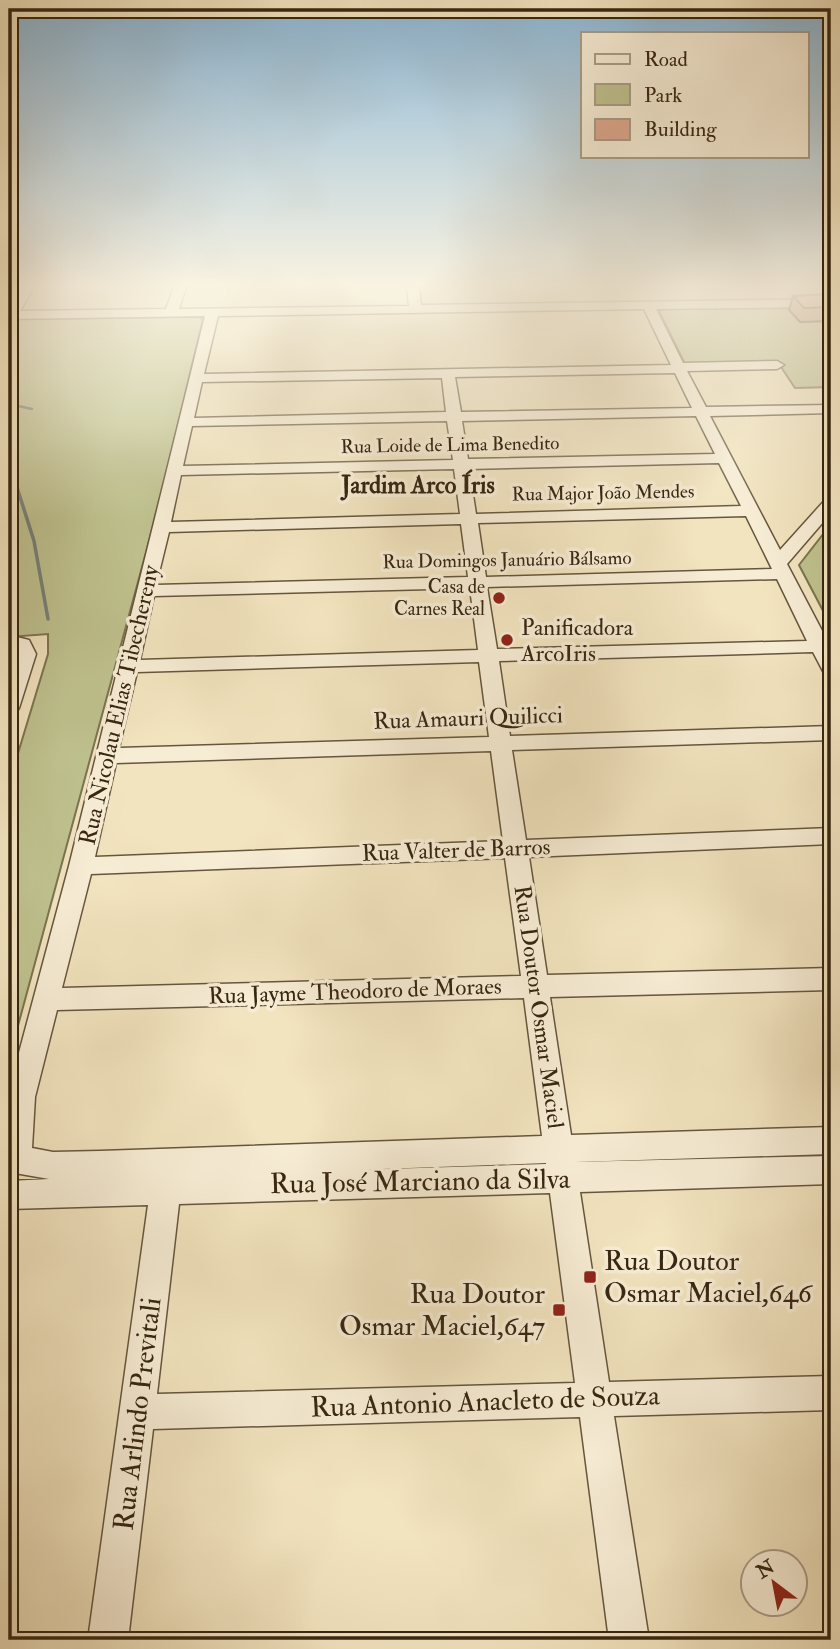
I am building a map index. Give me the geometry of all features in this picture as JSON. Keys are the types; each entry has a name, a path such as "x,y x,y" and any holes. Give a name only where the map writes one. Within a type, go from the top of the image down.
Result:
{"street":[{"name":"Rua Nicolau Elias Tibechereny","path":"12,1159 15,1108 47,999 81,866 201,364"},
{"path":"678,364 831,669"},
{"path":"198,377 448,374 777,365"},
{"name":"Rua Doutor Osmar Maciel","path":"448,374 629,1640"},
{"path":"187,422 831,409"},
{"name":"Rua Loide de Lima Benedito","path":"175,471 725,458"},
{"path":"781,568 831,503"},
{"name":"Rua Major João Mendes","path":"162,527 752,510"},
{"name":"Rua Domingos Januário Bálsamo","path":"147,591 478,582 781,568"},
{"path":"9,708 26,654 15,643"},
{"path":"128,666 820,646"},
{"name":"Rua Amauri Quilicci","path":"107,756 831,733"},
{"name":"Rua Valter de Barros","path":"81,866 831,836"},
{"name":"Rua Jayme Theodoro de Moraes","path":"47,999 831,979"},
{"name":"Rua José Marciano da Silva","path":"12,1159 53,1166 100,1165 559,1147 831,1140"},
{"name":"Rua José Marciano da Silva","path":"9,1195 166,1188 831,1170"},
{"name":"Rua Arlindo Previtali","path":"108,1640 166,1188"},
{"name":"Rua Antonio Anacleto de Souza","path":"138,1412 831,1393"}],"green space":[{"path":"9,364 192,364 158,508 9,1059 9,783 48,654 48,634 9,637"},
{"path":"779,364 831,364 831,387 795,388"},
{"path":"831,524 831,626 799,565"}],"waterway":[{"path":"9,404 32,409"},
{"path":"9,462 34,541 48,619"}],"place":[{"name":"Casa de Carnes Real","path":"499,598"},
{"name":"Panificadora ArcoIris","path":"507,640"},
{"name":"Rua Doutor Osmar Maciel,646","path":"590,1277"},
{"name":"Rua Doutor Osmar Maciel,647","path":"559,1310"}],"district":[{"name":"Jardim Arco Íris","path":"418,485"}]}
